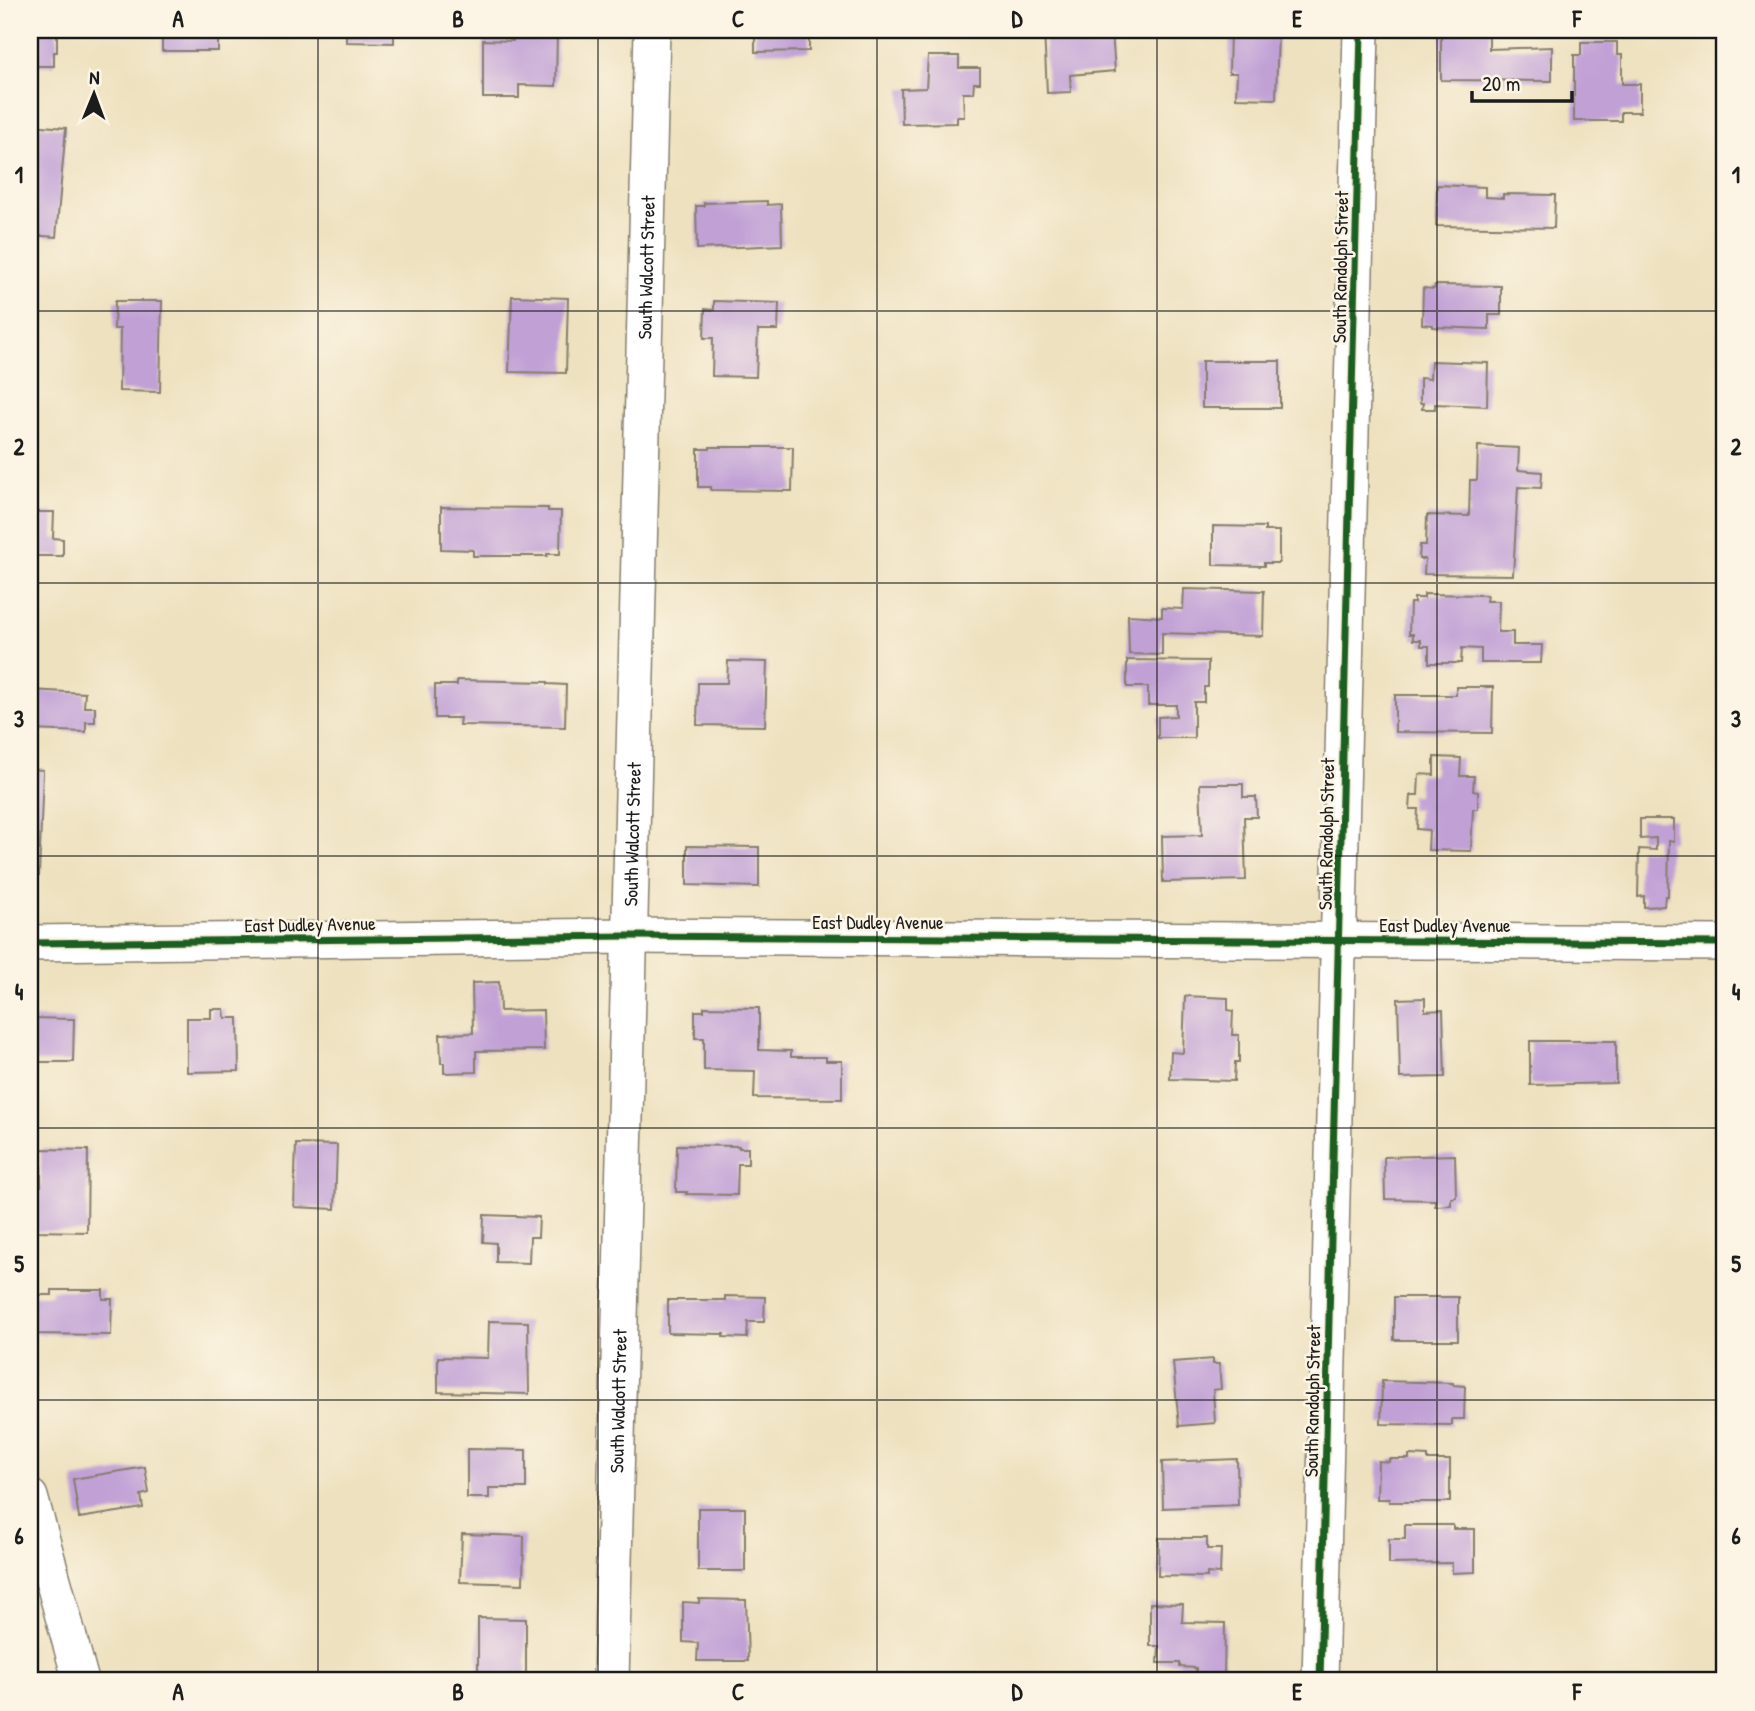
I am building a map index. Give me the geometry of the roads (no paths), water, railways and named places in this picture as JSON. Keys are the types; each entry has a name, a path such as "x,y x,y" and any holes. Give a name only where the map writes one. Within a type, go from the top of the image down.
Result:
{"street":[{"name":"South Walcott Street","path":"611,1681 652,30"},
{"name":"South Randolph Street","path":"1320,1681 1361,30"},
{"name":"East Dudley Avenue","path":"30,943 630,936 1725,943"},
{"path":"30,1497 81,1681"}]}
